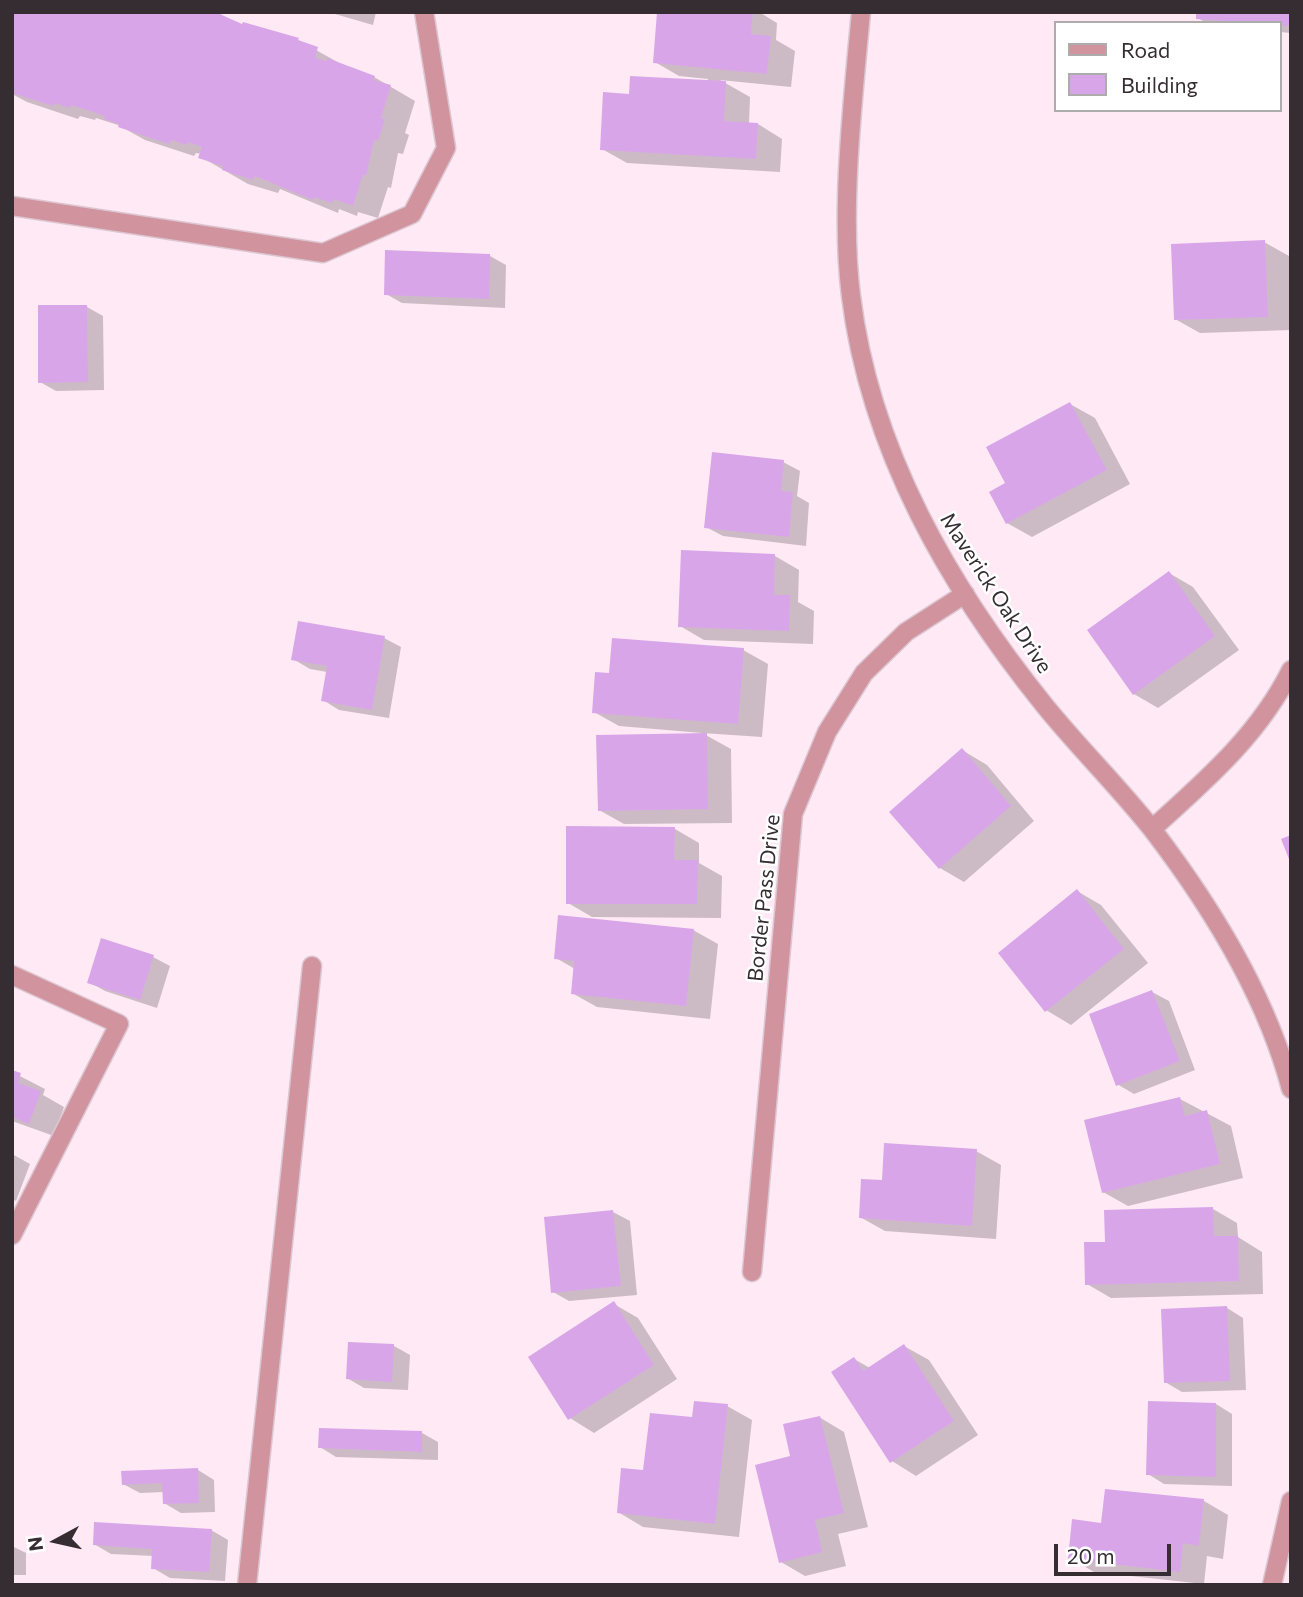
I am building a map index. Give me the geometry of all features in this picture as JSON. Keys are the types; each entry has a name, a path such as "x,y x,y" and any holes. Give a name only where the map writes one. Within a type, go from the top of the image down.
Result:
{"street":[{"path":"12,206 323,253 412,214 446,148 424,12"},
{"name":"Maverick Oak Drive","path":"861,12 848,209 851,295 870,393 899,473 926,531 997,644 1045,707 1152,829 1221,928 1257,997 1291,1088"},
{"name":"Border Pass Drive","path":"752,1272 793,814 827,732 864,673 906,632 965,594"},
{"path":"1152,829 1218,770 1239,746 1283,687 1291,670"},
{"path":"247,1585 312,966"},
{"path":"12,975 119,1024 12,1235"},
{"path":"1272,1585 1291,1501"}],"building":[{"path":"12,12 215,12 242,24 243,22 299,38 298,40 318,47 315,58 326,61 327,58 375,76 373,80 391,85 381,118 385,119 378,141 374,140 366,176 363,174 353,206 334,199 332,203 314,197 313,200 255,176 253,180 222,170 223,166 198,158 202,147 188,142 187,145 171,140 169,144 118,127 119,124 104,119 105,116 71,105 70,108 55,103 53,106 12,93"},
{"path":"657,12 753,12 751,34 771,36 767,74 653,63"},
{"path":"1196,12 1290,12 1289,26 1282,25 1282,21 1196,19"},
{"path":"630,76 726,81 724,121 758,123 756,159 600,150 603,92 629,94"},
{"path":"1265,240 1268,317 1174,320 1171,244"},
{"path":"385,250 490,254 489,299 384,295"},
{"path":"38,305 87,305 88,382 38,383"},
{"path":"1070,402 1107,470 1006,524 989,492 1005,483 986,447"},
{"path":"712,452 784,460 781,491 793,492 789,537 704,528"},
{"path":"681,550 775,554 774,595 790,595 789,631 678,627"},
{"path":"1169,571 1215,636 1133,695 1087,630"},
{"path":"298,621 385,636 372,710 321,701 327,666 291,660"},
{"path":"612,638 744,648 738,724 592,713 595,672 609,673"},
{"path":"707,733 708,809 598,811 596,735"},
{"path":"962,748 1011,806 939,869 889,812"},
{"path":"566,826 675,827 674,860 698,860 697,904 566,904"},
{"path":"1291,835 1291,864 1281,839"},
{"path":"1077,889 1124,949 1045,1012 998,953"},
{"path":"558,915 694,929 686,1006 571,994 574,961 554,959"},
{"path":"101,938 154,955 140,1000 87,983"},
{"path":"1152,990 1180,1061 1116,1086 1089,1014"},
{"path":"12,1070 21,1073 18,1083 41,1091 29,1124 12,1117"},
{"path":"1180,1097 1185,1116 1207,1110 1220,1164 1102,1193 1084,1120"},
{"path":"884,1143 977,1149 972,1226 859,1218 861,1179 882,1180"},
{"path":"1213,1207 1214,1236 1238,1236 1239,1281 1085,1285 1084,1242 1105,1242 1104,1210"},
{"path":"613,1210 621,1286 551,1293 544,1217"},
{"path":"614,1301 654,1365 568,1420 528,1357"},
{"path":"1227,1306 1230,1381 1164,1383 1161,1309"},
{"path":"348,1342 394,1344 392,1382 346,1379"},
{"path":"904,1344 954,1421 890,1463 831,1372 854,1357 863,1371"},
{"path":"694,1401 728,1404 715,1524 617,1513 621,1468 643,1470 650,1413 692,1417"},
{"path":"1148,1401 1216,1403 1216,1477 1146,1475"},
{"path":"820,1416 844,1513 815,1520 822,1552 779,1563 755,1465 790,1456 783,1424"},
{"path":"319,1428 422,1431 422,1452 318,1448"},
{"path":"198,1468 199,1503 163,1504 162,1483 122,1485 121,1471"},
{"path":"1105,1489 1204,1499 1199,1546 1183,1543 1180,1572 1068,1559 1072,1519 1101,1523"},
{"path":"94,1522 212,1529 209,1572 151,1569 152,1549 93,1545"}]}
